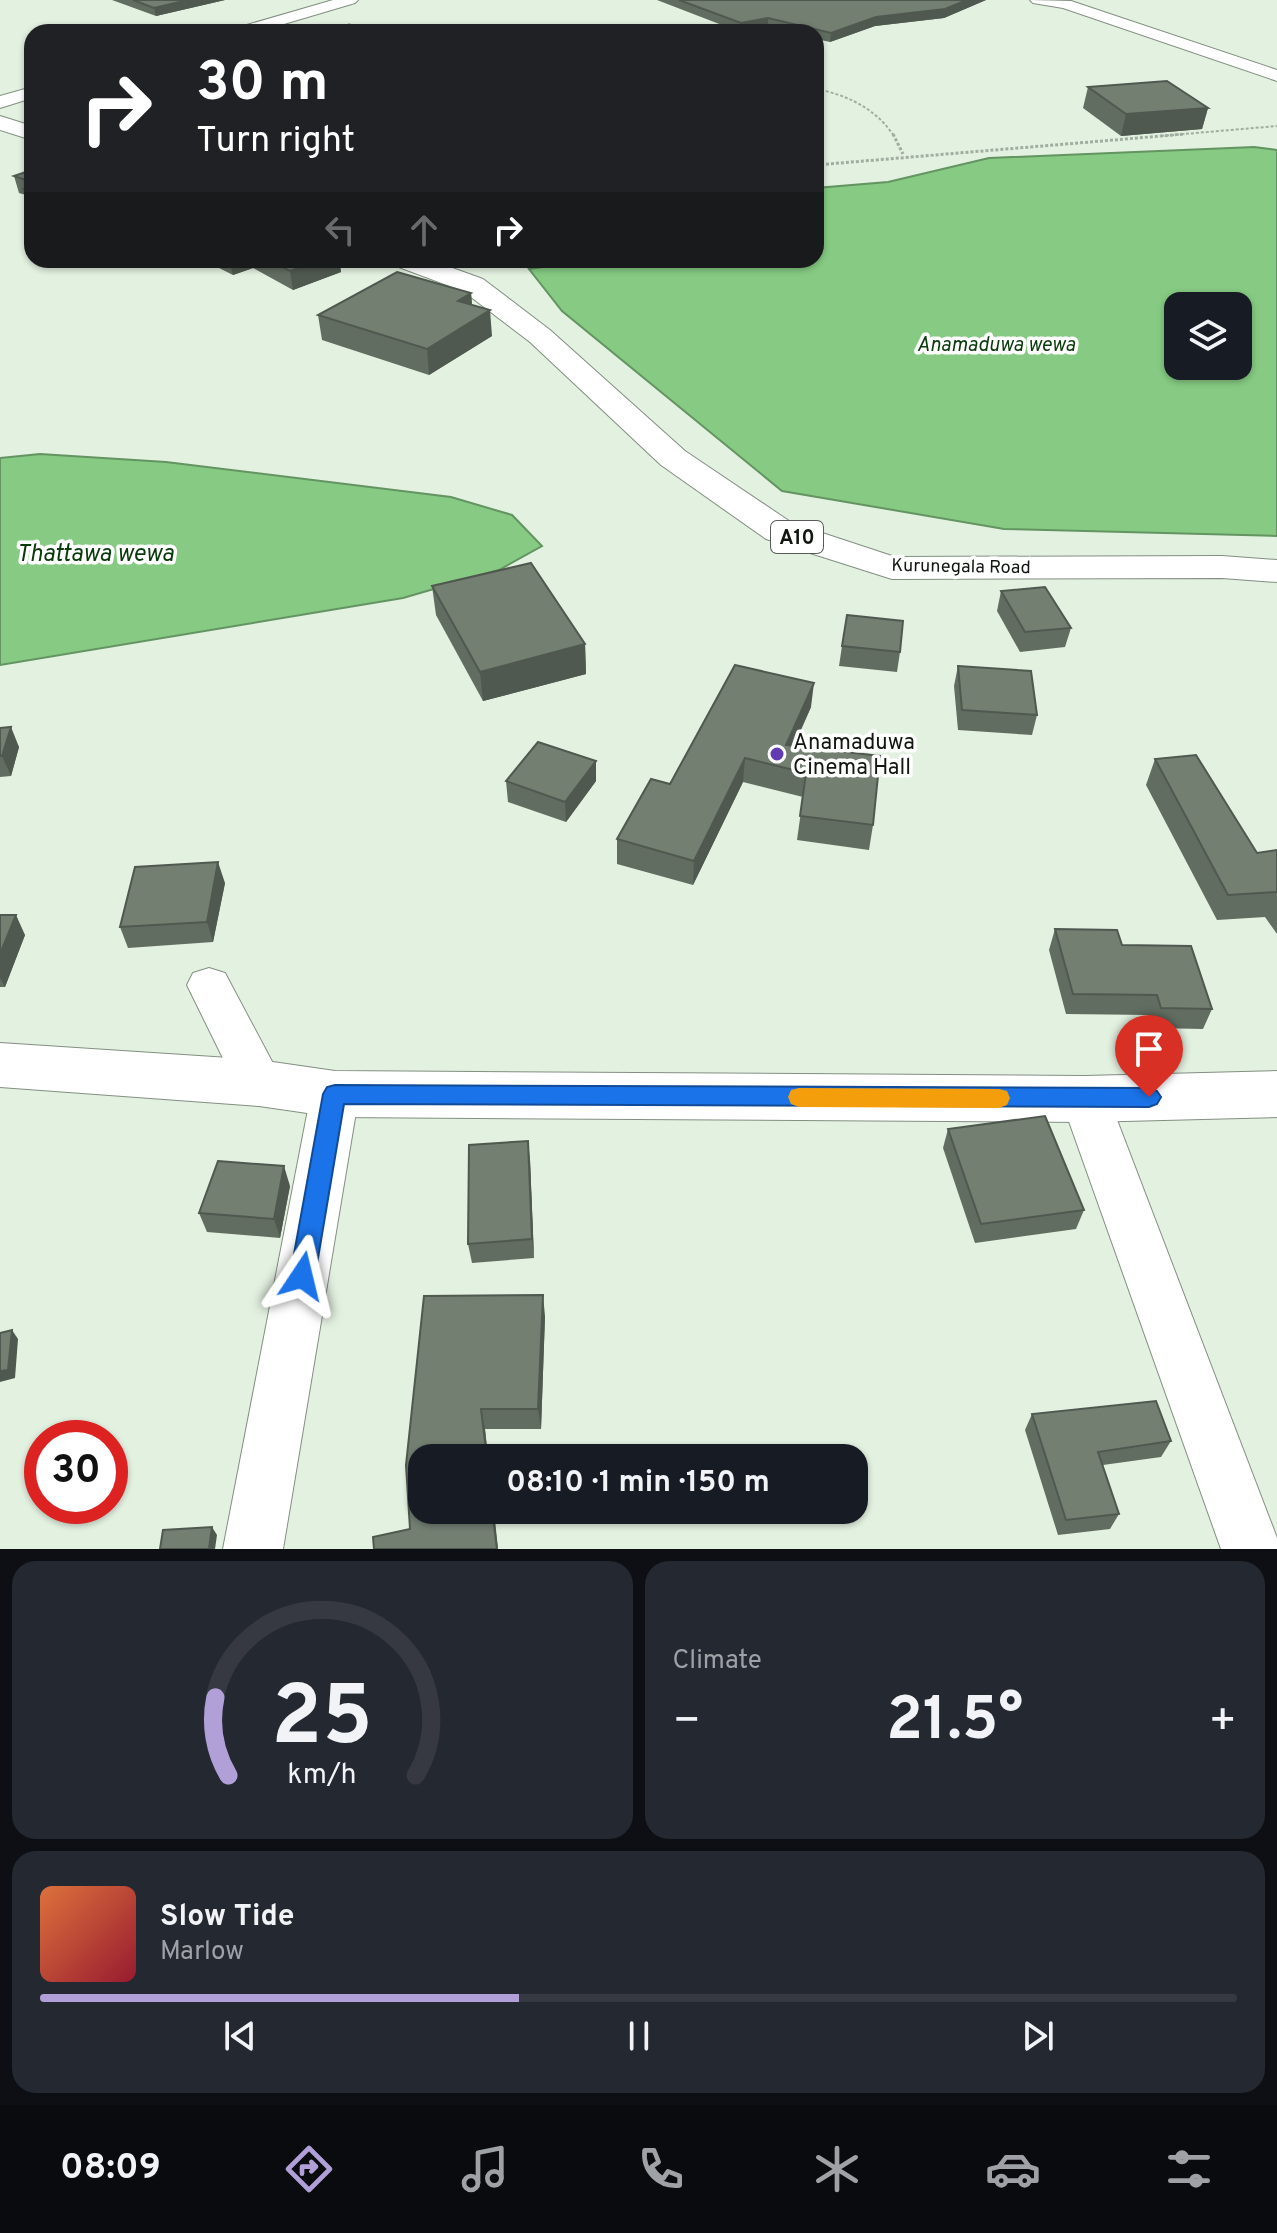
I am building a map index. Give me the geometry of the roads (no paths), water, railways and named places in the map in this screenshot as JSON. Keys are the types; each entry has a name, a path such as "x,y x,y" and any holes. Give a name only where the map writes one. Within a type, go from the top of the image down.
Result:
{"main road":[{"path":"0,123 24,130"},
{"name":"Kurunegala Road","path":"427,268 473,285 540,336 673,458 779,531 892,568 1222,567 1277,571"},
{"path":"0,1065 259,1083 335,1094 1085,1099 1277,1094"}],"street":[{"path":"267,24 350,0"},
{"path":"1038,0 1066,4 1277,76"},
{"path":"0,102 24,94"},
{"path":"209,985 259,1083"},
{"path":"253,1549 335,1094"},
{"path":"1085,1099 1251,1549"}],"water":[{"name":"Anamaduwa wewa","path":"1254,147 1277,150 1277,536 1004,529 782,491 562,311 529,269 824,268 824,187 888,182 989,158"},
{"name":"Thattawa wewa","path":"40,454 166,462 451,497 512,515 542,546 499,570 403,598 0,665 0,458"}],"place":[{"name":"Anamaduwa Cinema Hall","path":"777,754"}]}
